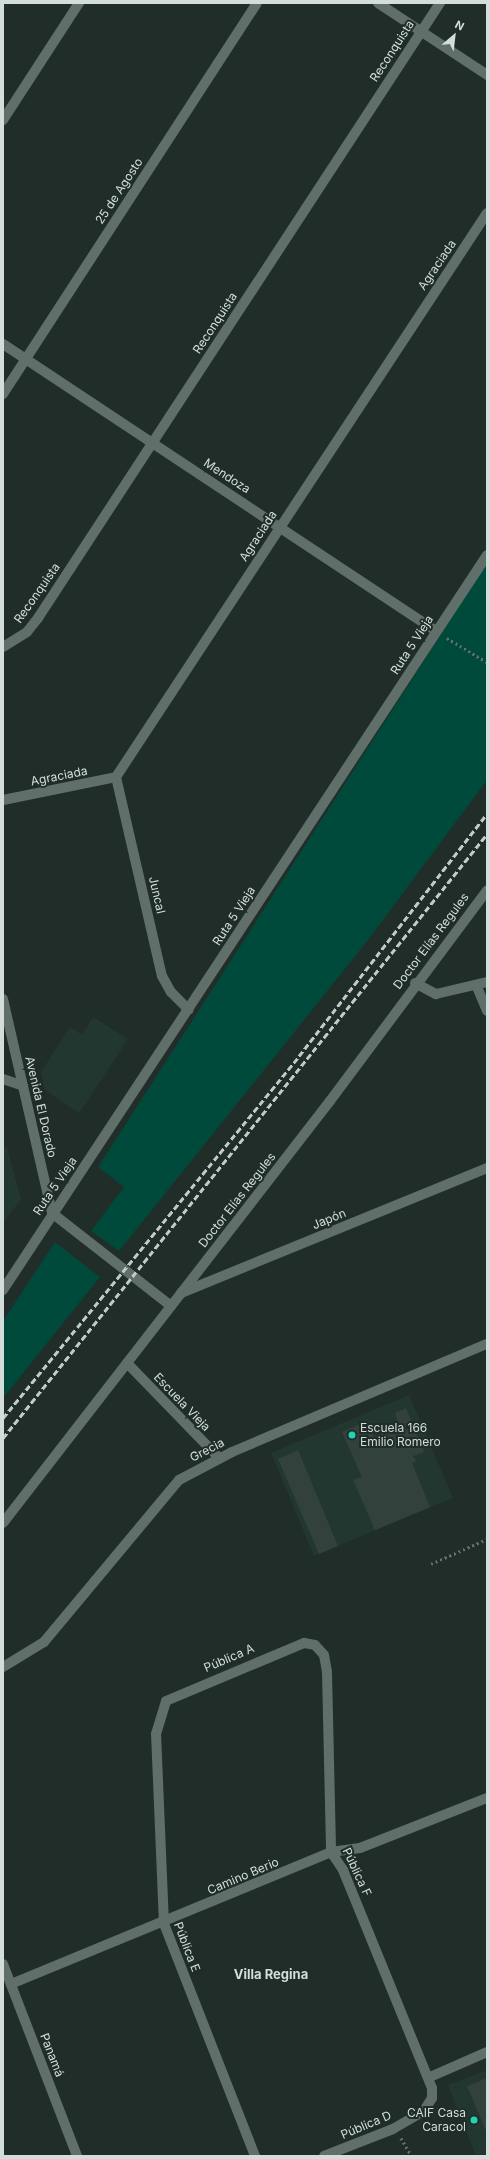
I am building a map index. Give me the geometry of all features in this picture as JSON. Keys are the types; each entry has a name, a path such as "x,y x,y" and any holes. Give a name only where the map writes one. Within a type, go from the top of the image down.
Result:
{"street":[{"path":"3,120 79,3"},
{"name":"25 de Agosto","path":"3,394 257,3"},
{"path":"378,3 487,75"},
{"name":"Reconquista","path":"3,647 27,632 38,618 440,3"},
{"name":"Agraciada","path":"3,800 116,777 280,525 487,213"},
{"name":"Mendoza","path":"3,344 152,443 280,525 436,631"},
{"name":"Ruta 5 Vieja","path":"3,1290 52,1213 190,1010 487,555"},
{"name":"Juncal","path":"116,777 162,976 171,992 190,1010"},
{"name":"Doctor Elías Regules","path":"3,1523 330,1101 415,983 487,890"},
{"path":"415,983 436,994 477,987 487,982"},
{"path":"477,987 487,1011"},
{"name":"Avenida El Dorado","path":"3,999 52,1213"},
{"path":"3,1079 24,1086"},
{"name":"Japón","path":"181,1293 487,1168"},
{"path":"52,1213 171,1306"},
{"name":"Grecia","path":"3,1667 44,1642 179,1480 219,1458 487,1344"},
{"name":"Escuela Vieja","path":"127,1363 219,1458"},
{"name":"Pública A","path":"161,1711 166,1701 175,1696 304,1642 315,1645"},
{"name":"Pública F","path":"315,1645 324,1655 327,1672 331,1852 343,1870 430,2078 432,2098"},
{"name":"Pública E","path":"161,1711 156,1734 164,1924 256,2156"},
{"name":"Camino Berio","path":"11,1984 164,1924 331,1852 360,1848 487,1798"},
{"name":"Panamá","path":"3,1964 77,2156"},
{"path":"430,2078 487,2052"},
{"name":"Pública D","path":"324,2156 393,2129 424,2111 432,2098"}],"path":[{"path":"436,631 487,662"},
{"path":"431,1564 487,1539"},
{"path":"393,2129 412,2156"}],"shaded area":[{"path":"93,1017 128,1039 79,1113 45,1090 41,1072 70,1027 82,1035"},
{"path":"7,1148 21,1199 3,1223 3,1149"},
{"path":"409,1395 453,1498 314,1556 271,1453"},
{"name":"CAIF Casa Caracol","path":"487,2070 487,2156 476,2156 448,2085"}],"green space":[{"path":"487,563 487,780 368,940 119,1251 91,1231 124,1187 98,1167"},
{"path":"55,1242 100,1277 3,1398 3,1321"}],"building":[{"path":"406,1408 424,1452 413,1456 416,1461 412,1463 430,1507 375,1530 353,1480 362,1477 342,1432 368,1421 374,1437 400,1426 395,1413"},
{"path":"298,1450 338,1546 319,1554 278,1459"},
{"path":"487,2078 487,2131 486,2131 467,2086"}],"railway":[{"path":"3,1418 299,1056 487,814"},
{"path":"3,1438 487,834"}],"place":[{"name":"Escuela 166 Emilio Romero","path":"352,1435"},
{"name":"CAIF Casa Caracol","path":"474,2120"}],"district":[{"name":"Villa Regina","path":"271,1974"}]}
